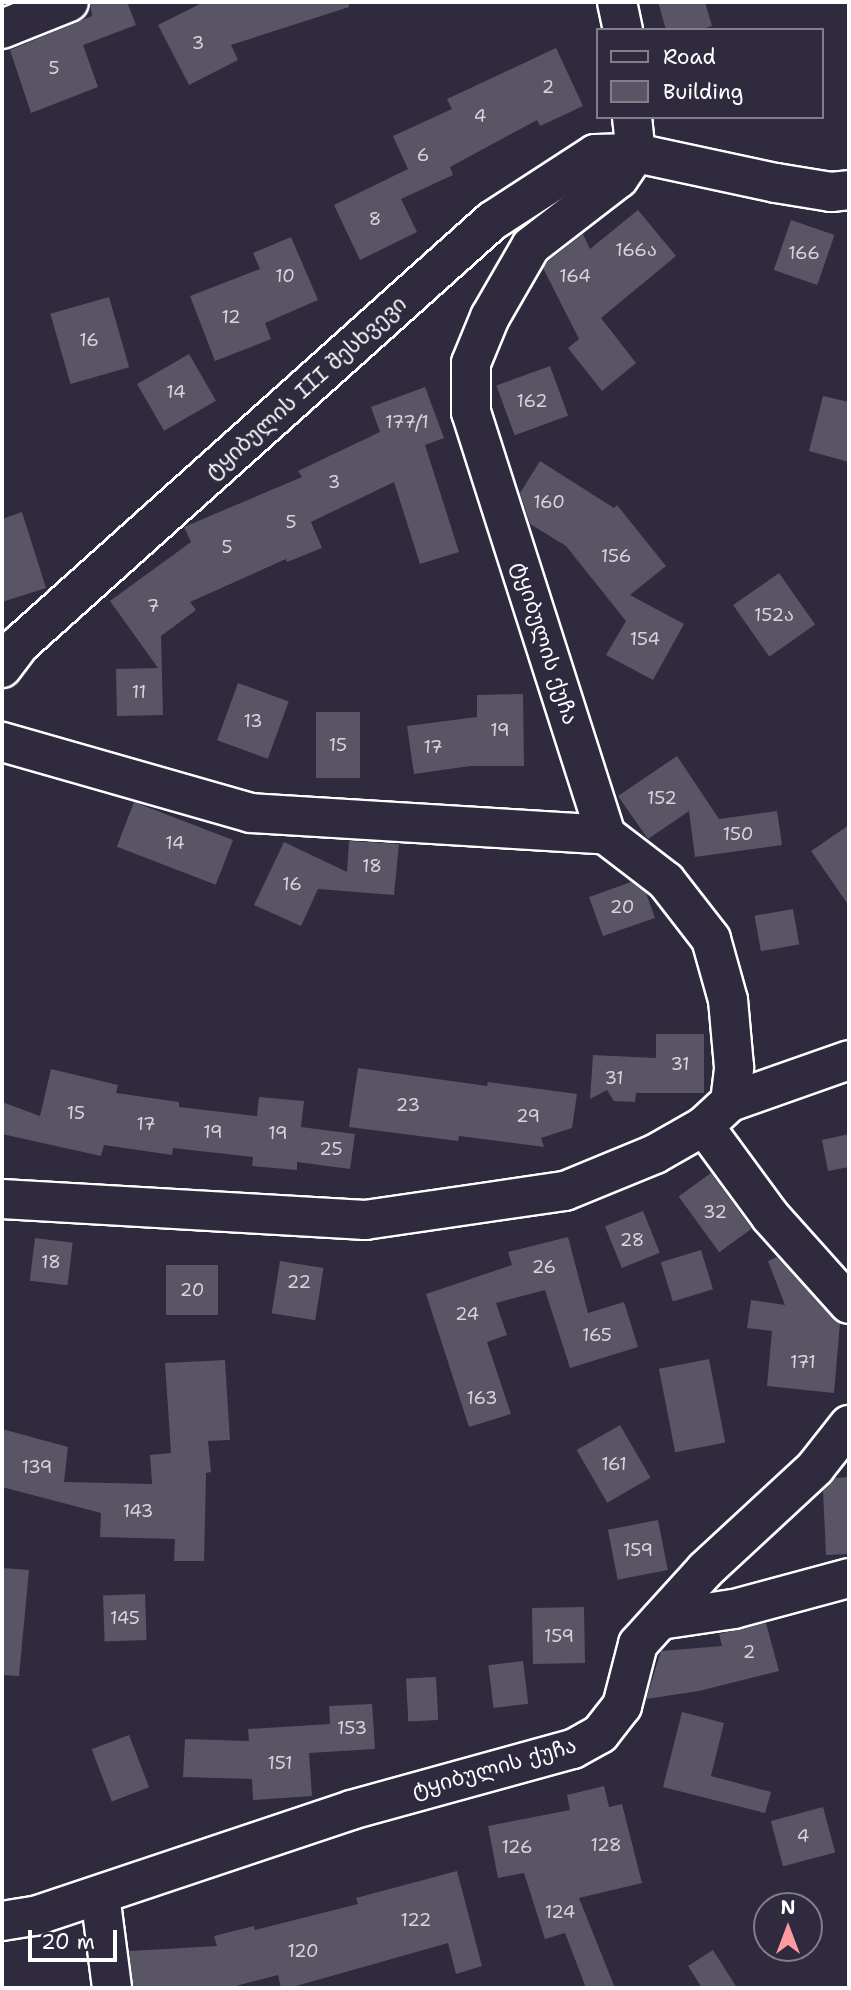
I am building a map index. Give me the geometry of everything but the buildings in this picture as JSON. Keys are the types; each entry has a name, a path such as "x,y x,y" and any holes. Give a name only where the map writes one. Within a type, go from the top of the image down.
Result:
{"street":[{"path":"2,29 69,2"},
{"path":"617,2 623,28"},
{"path":"634,135 776,183 831,192 849,190"},
{"name":"ტყიბულის III შესხვევი","path":"2,668 30,635 492,221 595,154 634,135"},
{"name":"ტყიბულის ქუჩა","path":"606,835 471,412 471,363 490,317 531,246 619,178 634,135"},
{"path":"2,743 251,813 606,835 666,881 711,939 728,1000 734,1067 717,1114 770,1216 849,1304"},
{"path":"2,1199 365,1220 565,1191 655,1154 717,1114 849,1060"},
{"name":"ტყიბულის ქუჩა","path":"2,1920 34,1916 351,1810 573,1749 600,1734 622,1706 638,1644 705,1570 815,1468 849,1425"},
{"path":"660,1620 734,1609 849,1578"},
{"path":"100,1895 112,1988"}]}
